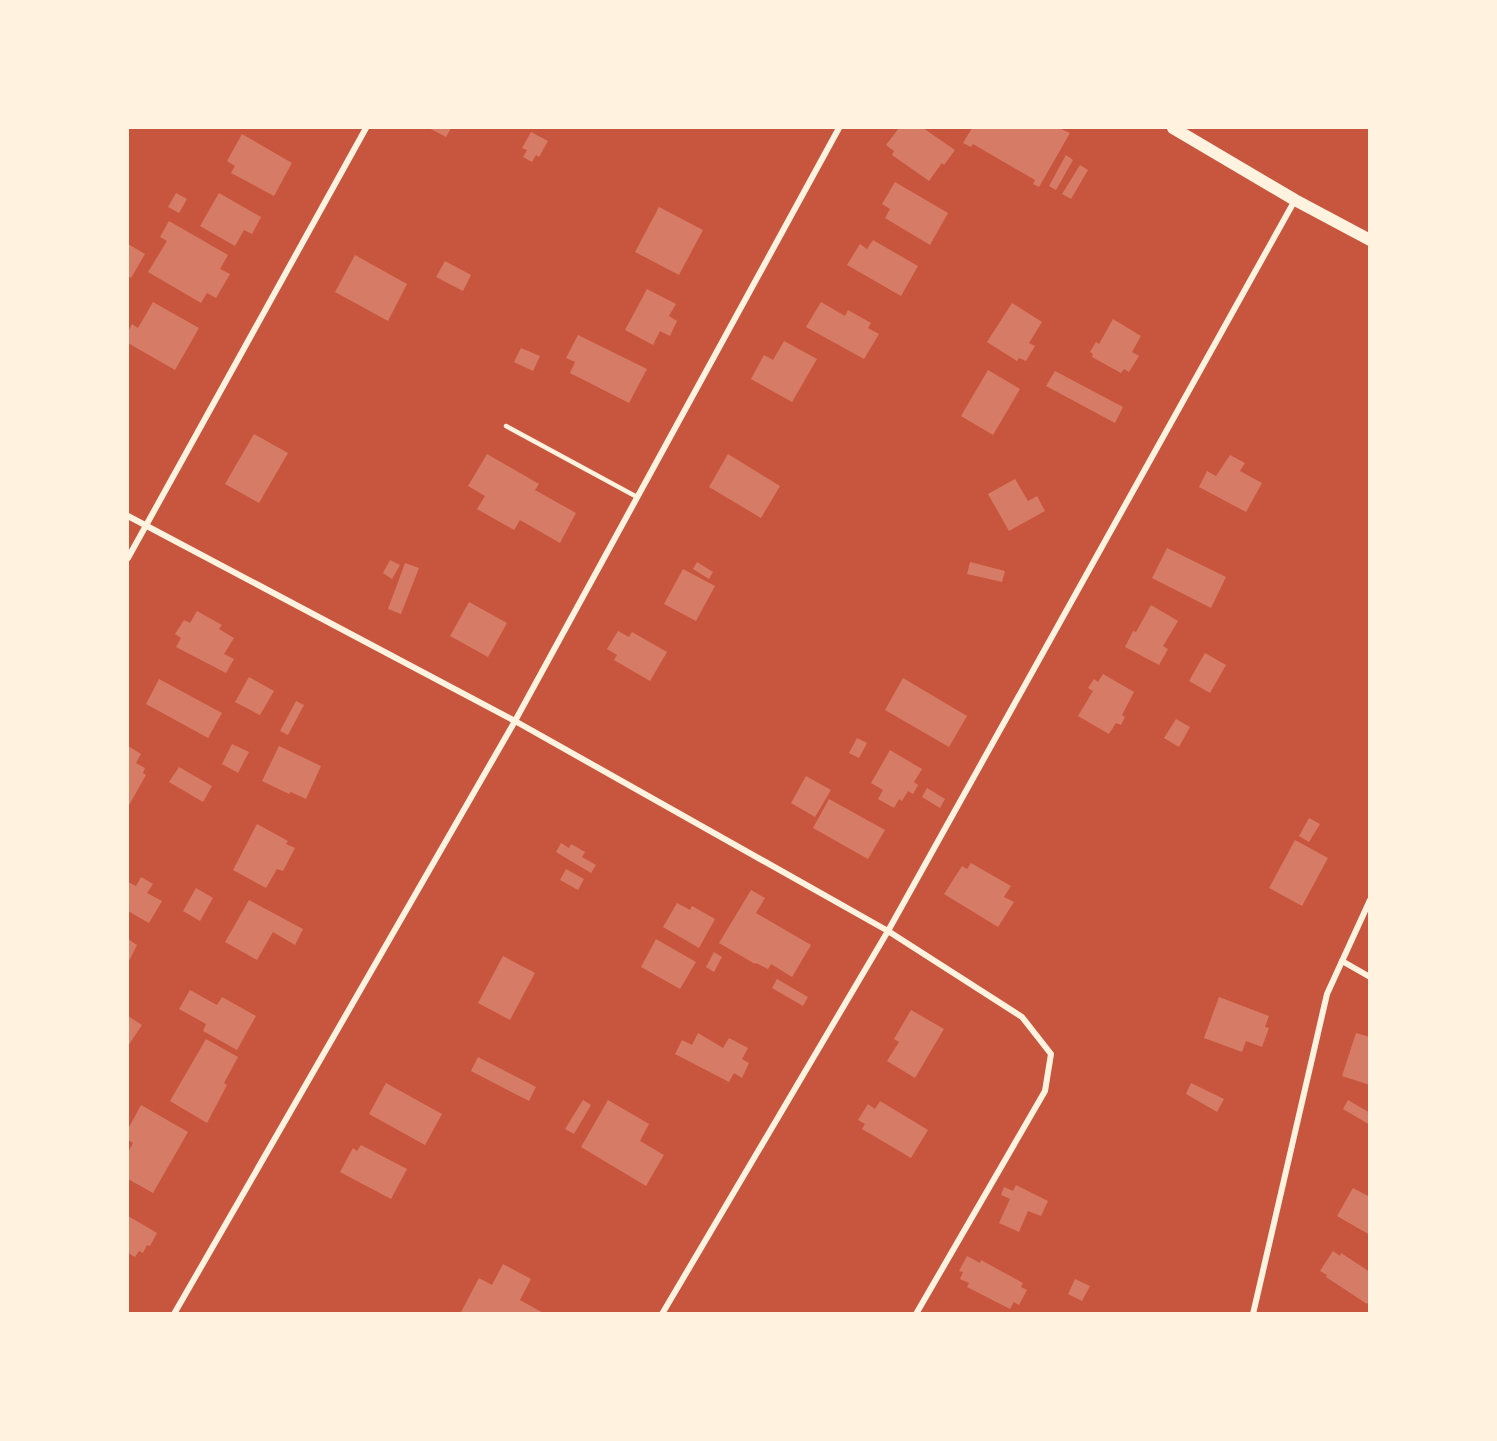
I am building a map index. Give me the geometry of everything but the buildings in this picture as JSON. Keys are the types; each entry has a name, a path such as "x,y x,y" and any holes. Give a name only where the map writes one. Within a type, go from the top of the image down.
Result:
{"main road":[{"path":"1173,128 1295,200 1370,240"}],"street":[{"path":"128,558 366,128"},
{"path":"174,1314 515,721 839,128"},
{"path":"662,1314 888,931 1295,200"},
{"path":"128,516 515,721 888,931 1022,1017 1051,1054 1045,1091 916,1314"},
{"path":"1253,1314 1327,994 1370,900"},
{"path":"1342,961 1370,977"}],"lane":[{"path":"506,426 637,497"}]}
